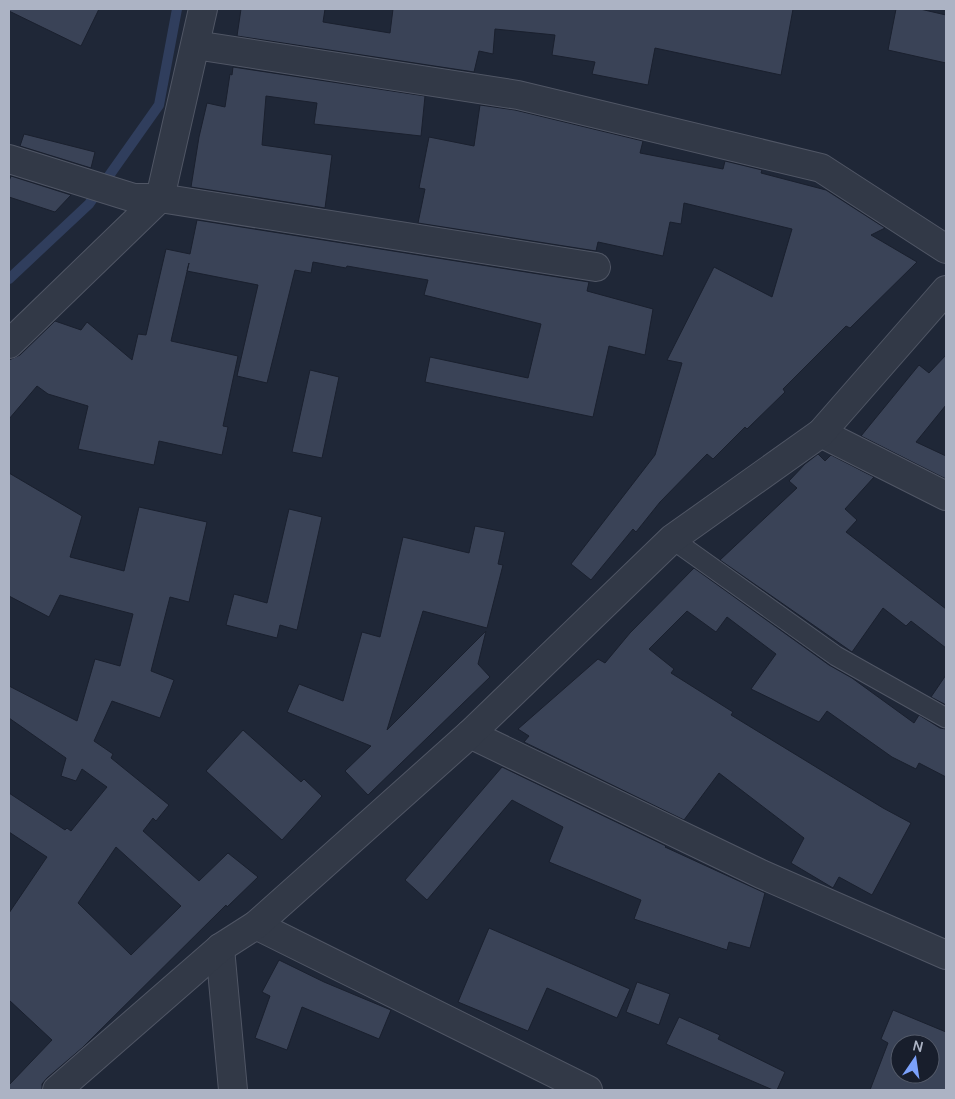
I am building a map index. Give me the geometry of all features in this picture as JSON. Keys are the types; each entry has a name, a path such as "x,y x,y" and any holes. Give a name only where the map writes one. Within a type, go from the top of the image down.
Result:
{"street":[{"path":"9,344 147,198 195,45 203,9"},
{"path":"195,45 518,95 821,168 946,249"},
{"path":"9,159 91,185 147,198 596,267"},
{"path":"57,1090 220,948 256,926 470,734 672,539 821,433 946,290"},
{"path":"821,433 946,496"},
{"path":"470,734 762,874 946,955"},
{"path":"256,926 588,1090"},
{"path":"220,948 232,1090"}],"lane":[{"path":"672,539 836,656 946,718"}],"building":[{"path":"9,9 99,9 81,46 9,11"},
{"path":"241,9 325,9 323,22 390,33 393,9 793,9 781,75 655,48 648,85 592,74 595,62 552,55 555,35 495,29 493,54 479,51 474,72 237,36"},
{"path":"896,9 920,9 946,15 946,63 888,50"},
{"path":"233,67 425,96 421,136 314,124 317,103 266,96 262,145 332,155 325,208 191,187 207,103 225,107 230,74 232,75"},
{"path":"480,105 515,110 643,141 640,153 723,169 725,161 762,170 761,173 826,190 885,228 871,235 917,262 850,328 846,326 783,389 785,392 747,429 745,427 713,459 707,454 660,502 636,532 633,529 591,580 571,564 655,455 682,363 667,360 714,267 772,297 792,229 684,203 681,224 670,222 663,256 598,242 596,251 418,223 425,189 419,188 429,137 474,146"},
{"path":"24,134 95,152 91,168 20,146"},
{"path":"11,176 71,195 55,212 9,197 9,181"},
{"path":"197,220 589,282 587,291 653,309 645,355 609,346 593,417 425,382 430,357 528,378 541,324 424,295 428,280 313,262 311,273 295,270 267,383 237,376 258,285 187,271 171,341 238,356 223,426 228,427 222,455 159,441 154,465 78,449 88,406 48,394 37,386 9,419 9,360 20,355 55,321 81,330 87,322 132,360 138,334 146,335 166,249 190,254"},
{"path":"946,355 946,405 916,442 946,456 946,479 861,436 919,365 929,373"},
{"path":"310,370 339,377 322,458 292,452"},
{"path":"818,454 825,461 831,455 874,477 845,509 857,520 846,532 946,609 946,648 911,621 906,626 883,608 852,652 720,560 797,488 789,481 805,464"},
{"path":"9,473 82,516 70,557 124,571 139,507 207,522 189,602 170,597 151,671 174,680 160,718 112,701 94,741 113,754 111,758 169,805 156,821 153,818 143,831 199,881 228,853 258,877 227,907 226,905 82,1048 47,1078 42,1084 42,1090 9,1090 9,1085 52,1040 9,1000 9,913 47,857 9,832 9,793 65,830 67,828 71,831 107,787 82,769 76,781 61,776 66,758 9,718 9,686 77,721 95,659 120,666 133,614 60,595 49,617 9,596","holes":["116,847 181,906 131,955 78,903"]},
{"path":"289,509 322,517 297,630 280,625 277,638 226,625 234,594 267,603"},
{"path":"475,526 505,532 498,564 503,565 487,628 423,611 387,730 486,631 478,664 490,677 368,795 345,771 371,746 287,712 299,684 343,701 362,632 380,637 403,537 469,553"},
{"path":"694,568 829,665 852,678 914,723 919,715 940,728 946,729 946,777 919,763 916,769 892,757 827,711 819,722 751,689 776,654 727,617 716,632 687,611 649,649 674,669 671,673 733,712 731,715 883,808 911,823 872,895 839,877 833,888 791,863 804,838 719,773 684,820 524,742 529,736 518,729 598,659 605,663 630,633"},
{"path":"946,675 946,705 931,697"},
{"path":"243,730 301,782 304,779 322,796 282,840 206,771"},
{"path":"502,767 665,847 765,893 750,948 729,942 727,950 634,919 641,900 549,862 563,827 512,800 427,900 405,880"},
{"path":"489,928 630,989 617,1018 547,988 528,1031 458,1002"},
{"path":"279,960 324,982 391,1010 379,1039 302,1007 287,1050 255,1038 270,996 262,992"},
{"path":"637,982 670,994 659,1025 626,1012"},
{"path":"893,1010 946,1032 946,1090 870,1090 888,1043 881,1039"},
{"path":"679,1017 720,1035 718,1039 785,1072 777,1090 773,1090 666,1044"}],"waterway":[{"path":"9,279 89,204 159,105 177,9"}]}
